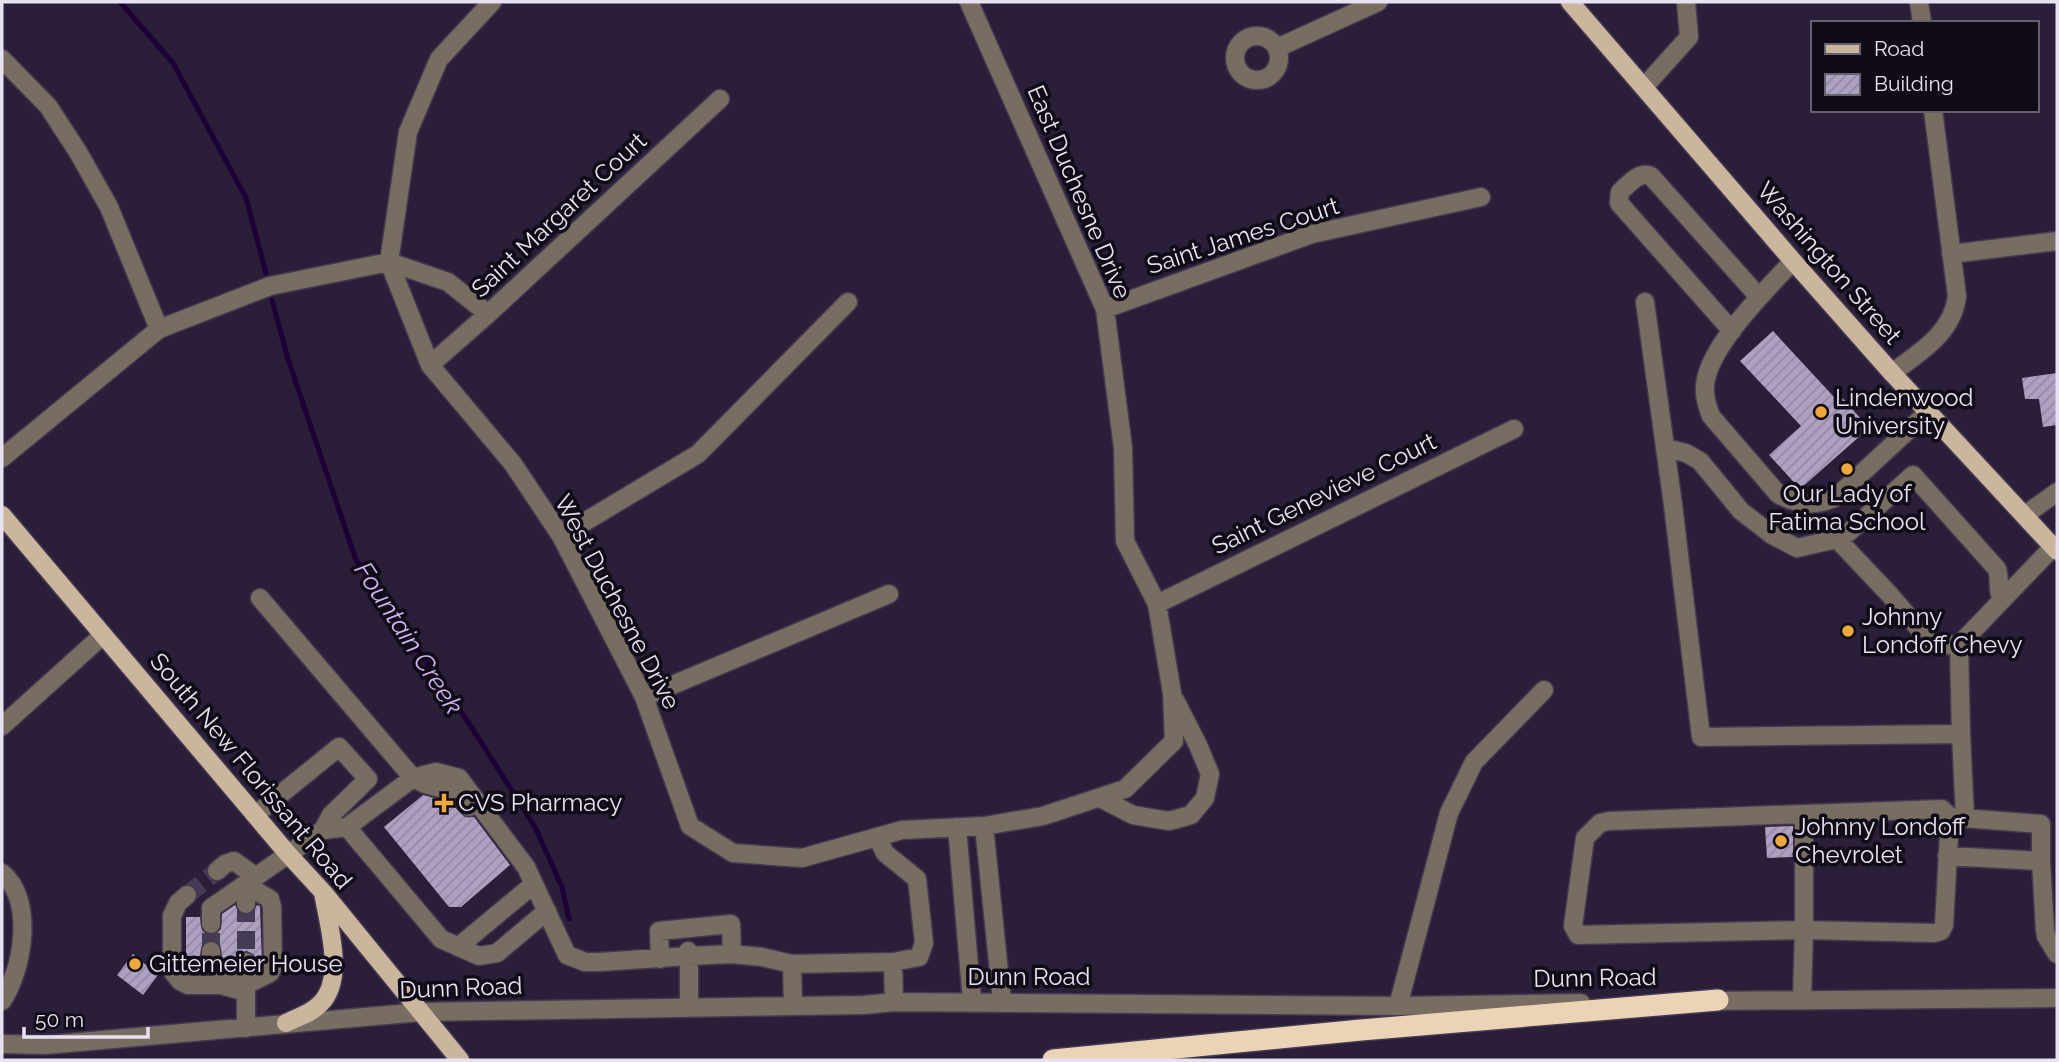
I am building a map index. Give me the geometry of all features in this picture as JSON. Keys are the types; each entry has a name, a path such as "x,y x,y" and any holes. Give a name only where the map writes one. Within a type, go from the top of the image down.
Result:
{"highway":[{"path":"1053,1060 1361,1030 1718,1000"}],"main road":[{"name":"Washington Street","path":"1570,2 1892,373 2055,549"},
{"name":"South New Florissant Road","path":"2,515 323,892 460,1060"},
{"path":"286,1023 320,1005 334,971 323,892"}],"street":[{"path":"389,262 408,132 439,59 492,2"},
{"name":"East Duchesne Drive","path":"969,2 1105,309 1123,449 1125,541 1157,604 1172,693"},
{"path":"1277,48 1378,2"},
{"path":"1644,88 1689,37 1686,2"},
{"path":"1919,2 1922,21"},
{"path":"2,59 48,106 78,152 109,207 159,328"},
{"name":"Saint Margaret Court","path":"430,365 720,99"},
{"path":"1892,373 1932,343 1951,321 1956,309 1957,296 1933,112"},
{"path":"1732,331 1619,203 1620,192 1640,175 1645,173 1651,176 1759,297"},
{"name":"Saint James Court","path":"1105,309 1312,234 1481,197"},
{"path":"1951,254 2057,241"},
{"path":"1793,261 1746,311 1706,376 1705,403 1710,416 1778,494 1791,502 1805,504 1823,503 1836,497 1928,412"},
{"path":"2,458 159,328 270,286 389,262 448,282 488,314"},
{"name":"West Duchesne Drive","path":"389,262 430,365 513,464 561,536 644,697 690,827 733,853 802,858 877,837"},
{"path":"561,536 698,454 848,302"},
{"path":"1646,302 1701,737 1961,734"},
{"name":"Saint Genevieve Court","path":"1157,604 1514,429"},
{"path":"1665,448 1686,453 1700,461 1741,511 1772,535 1797,548 1837,539 1849,532 1913,475 1997,569 1998,591 2002,600"},
{"path":"2025,515 2057,492"},
{"path":"1837,539 1933,645 1959,645"},
{"path":"2055,549 1959,645 1961,734 1957,818 1948,856 1944,925 1941,931 1804,930 1578,935 1573,926 1585,838 1600,823 1942,809 1957,818 2041,824 2045,930 2057,954"},
{"path":"644,697 889,594"},
{"path":"260,598 413,778"},
{"path":"2,726 103,635"},
{"path":"1398,1006 1449,814 1474,762 1544,691"},
{"path":"1100,797 1133,815 1169,821 1191,815 1205,798 1210,774 1172,693"},
{"path":"211,924 211,908 323,830 347,827 413,778 436,772 459,778 526,867 567,955 585,962 660,959 689,954 732,954 792,964 893,962 919,957 923,943 917,879 885,853 877,837 902,830 984,826 1043,816 1125,789 1174,741 1172,693"},
{"path":"255,815 339,747 368,779 331,815 323,830"},
{"path":"1802,999 1804,814"},
{"path":"984,826 1002,1001"},
{"path":"347,827 441,939 479,956 497,954 547,911"},
{"path":"957,827 972,1001"},
{"path":"1948,856 2041,861"},
{"path":"187,895 178,903 172,916 172,971 180,981 188,985 246,988 270,973 273,967 270,899 234,861 225,864 217,872"},
{"path":"2,873 12,881 18,897 23,935 18,964 3,996"},
{"path":"246,904 251,881"},
{"path":"458,947 534,884"},
{"path":"660,959 659,931 731,924 732,954"},
{"path":"211,951 211,965 246,988"},
{"path":"689,954 689,1007"},
{"path":"246,962 246,1028"},
{"path":"893,962 894,1002"},
{"path":"792,964 793,1005"},
{"name":"Dunn Road","path":"2,1044 46,1045 421,1012 972,1001 1398,1006 1718,1000 2057,998"}],"building":[{"name":"Lindenwood University","path":"1773,331 1834,397 1838,393 1869,428 1800,489 1769,455 1801,426 1740,361"},
{"path":"2057,373 2057,425 2043,427 2039,399 2025,399 2022,378"},
{"name":"CVS Pharmacy","path":"423,795 450,802 465,817 474,817 510,865 461,907 449,907 384,827"},
{"name":"Johnny Londoff Chevrolet","path":"1793,826 1793,857 1767,858 1765,827"},
{"path":"235,905 240,913 245,915 252,913 257,905 260,906 262,963 257,963 255,956 247,951 240,953 235,962 228,962 222,958 220,945 212,940 202,945 200,956 186,956 186,917 200,917 202,930 212,935 221,929 222,914"},
{"name":"Gittemeier House","path":"133,954 158,975 143,995 117,975"}],"waterway":[{"name":"Fountain Creek","path":"120,2 173,63 246,198 266,273"},
{"name":"Fountain Creek","path":"272,300 288,359 356,560 472,728 535,827 562,887 569,919"}],"tunnel":[{"path":"187,895 217,871"},
{"path":"246,904 246,962"},
{"path":"211,924 211,951"}],"place":[{"name":"Lindenwood University","path":"1821,412"},
{"name":"Our Lady of Fatima School","path":"1847,469"},
{"name":"Johnny Londoff Chevy","path":"1848,631"},
{"name":"CVS Pharmacy","path":"444,803"},
{"name":"Johnny Londoff Chevrolet","path":"1781,841"},
{"name":"Gittemeier House","path":"135,964"}]}
